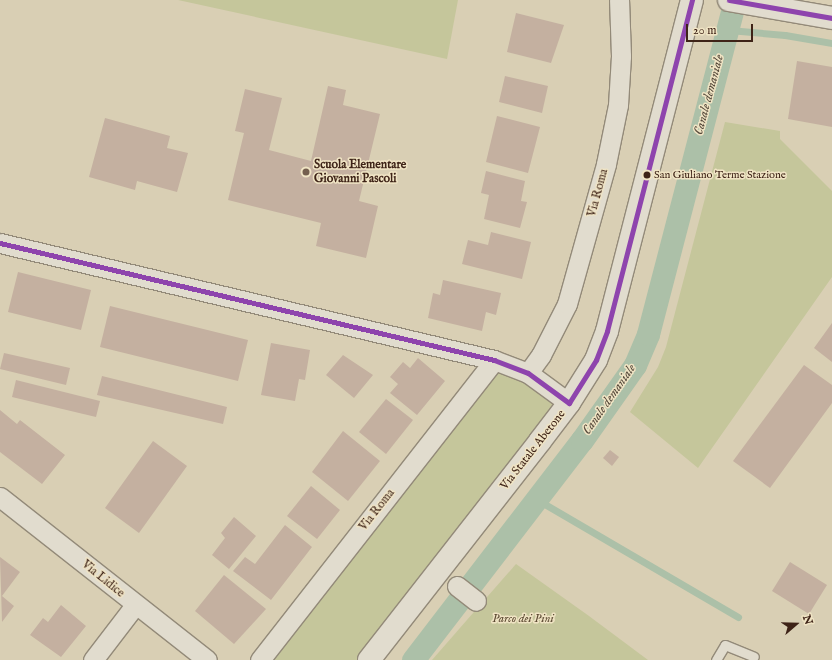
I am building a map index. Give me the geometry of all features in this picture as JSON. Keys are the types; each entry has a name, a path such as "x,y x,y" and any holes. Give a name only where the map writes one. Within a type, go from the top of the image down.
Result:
{"main road":[{"name":"Via Statale Abetone","path":"369,660 569,403 596,360 607,331 692,0"},
{"path":"729,0 832,18"}],"street":[{"name":"Via Roma","path":"528,373 541,355 567,304 606,164 618,106 621,56 619,0"},
{"path":"0,243 494,360 528,373 569,403"},
{"name":"Via Roma","path":"260,660 494,360"},
{"name":"Via Lidice","path":"0,497 135,605 207,660"},
{"path":"457,586 476,601"},
{"path":"92,660 135,605"}],"lane":[{"path":"716,660 725,646 754,657"}],"green space":[{"path":"178,0 458,0 447,59"},
{"path":"725,122 780,131 780,139 832,191 832,277 698,468 630,412 658,367 666,347"},
{"path":"494,360 569,403 369,660 260,660"},
{"name":"Parco dei Pini","path":"516,564 589,616 648,660 432,660"}],"building":[{"path":"516,13 564,25 551,63 507,52"},
{"path":"797,61 832,67 832,127 788,119"},
{"path":"505,76 548,86 542,113 499,102"},
{"path":"328,86 346,90 343,105 380,114 359,201 378,206 366,258 316,246 321,223 228,200 244,133 235,131 245,89 282,98 269,150 311,161"},
{"path":"497,116 540,127 528,173 486,162"},
{"path":"105,118 170,136 167,148 188,153 177,192 137,181 135,190 89,177"},
{"path":"486,171 525,181 521,201 527,202 520,228 484,219 489,195 481,193"},
{"path":"491,232 531,242 522,279 462,264 468,240 488,245"},
{"path":"18,272 91,290 81,330 8,312"},
{"path":"443,280 501,293 496,315 486,312 482,331 428,318 433,293 440,295"},
{"path":"110,306 248,340 238,381 100,347"},
{"path":"832,323 832,362 814,348"},
{"path":"271,343 310,350 305,380 299,379 295,401 261,395"},
{"path":"4,353 70,368 66,385 0,369"},
{"path":"343,355 373,375 354,398 326,375"},
{"path":"418,358 445,381 417,415 390,393 398,384 390,377 403,362 410,368"},
{"path":"804,365 832,385 832,403 770,488 733,461"},
{"path":"102,376 227,407 223,424 97,395"},
{"path":"16,380 100,401 96,417 12,397"},
{"path":"386,399 413,420 386,454 359,432"},
{"path":"0,410 17,424 20,420 65,455 42,484 0,452"},
{"path":"343,431 380,461 348,501 312,472"},
{"path":"153,441 187,466 139,533 105,508"},
{"path":"610,450 619,457 612,466 603,458"},
{"path":"311,486 340,510 317,539 287,516"},
{"path":"234,517 256,536 229,569 212,555 225,538 221,533"},
{"path":"285,525 312,547 271,600 233,571 245,557 255,564"},
{"path":"0,557 20,572 2,596 14,606 2,622"},
{"path":"790,562 827,585 809,614 772,591"},
{"path":"224,575 266,609 234,644 195,611"},
{"path":"61,605 86,626 61,657 30,635 43,618 48,622"}],"waterway":[{"name":"Canale demaniale","path":"413,660 582,440 635,365 648,334 735,0"},
{"path":"729,30 785,35 832,43"},
{"path":"536,499 738,617"}],"transit line":[{"path":"569,403 596,360 607,331 692,0"},
{"path":"729,0 832,18"},
{"path":"0,243 494,360 528,373 569,403"}],"place":[{"name":"Scuola Elementare Giovanni Pascoli","path":"306,172"},
{"name":"San Giuliano Terme Stazione","path":"647,175"}]}
